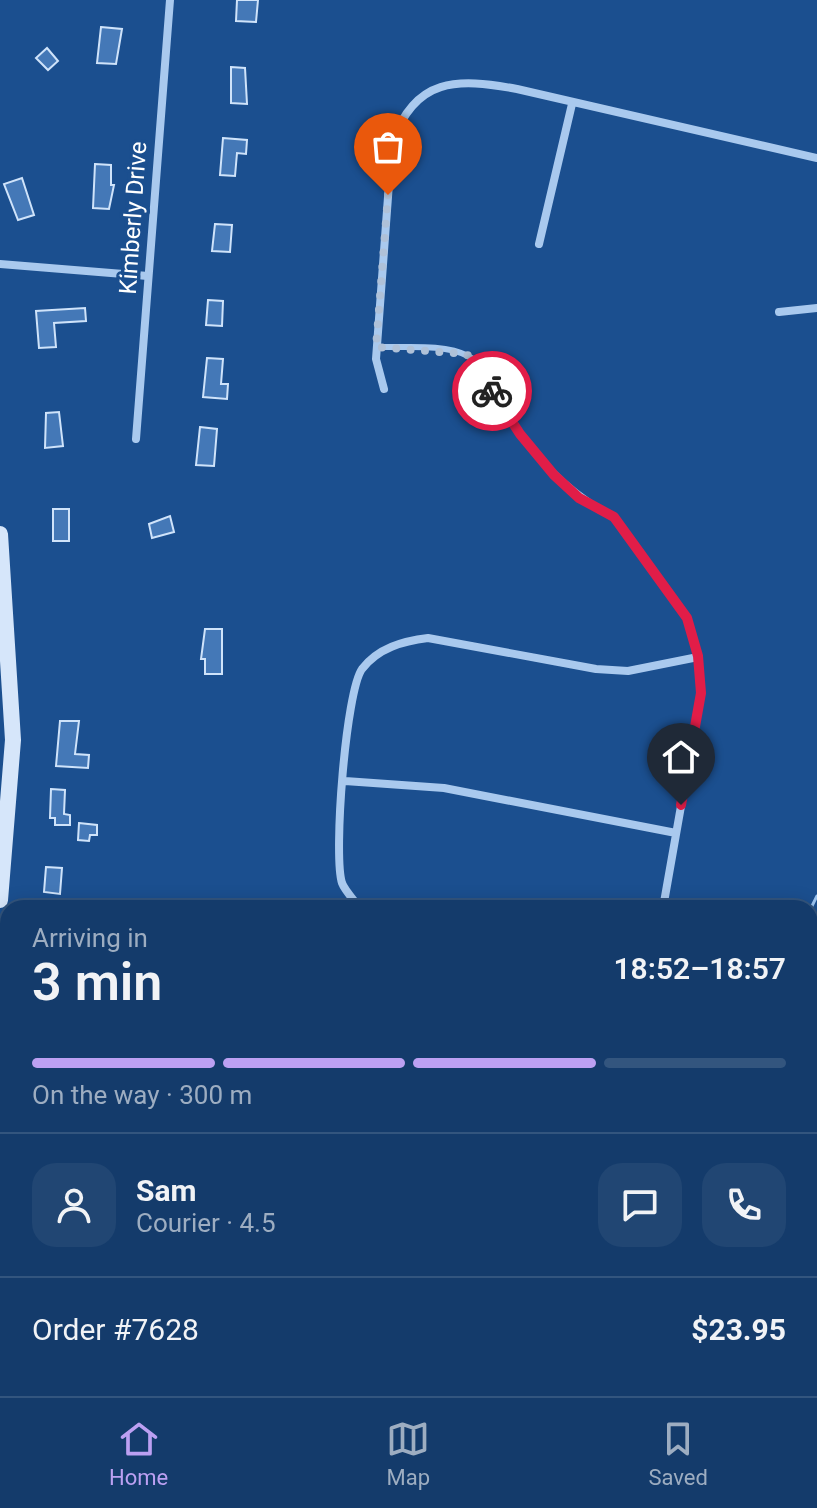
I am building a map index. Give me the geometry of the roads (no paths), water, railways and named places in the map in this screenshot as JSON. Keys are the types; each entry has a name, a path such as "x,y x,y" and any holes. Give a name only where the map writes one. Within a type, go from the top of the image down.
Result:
{"main road":[{"path":"0,534 13,740 0,900"}],"street":[{"name":"Kimberly Drive","path":"136,439 170,0"},
{"path":"384,389 376,347 392,143 400,120 421,97 445,83 474,81 817,158"},
{"path":"539,244 572,104"},
{"path":"0,264 148,276"},
{"path":"779,312 817,308"},
{"path":"614,517 687,618 698,657 701,693 664,900"},
{"path":"354,900 342,884 338,858 351,692 362,669 381,652 402,641 428,638 596,669 628,671 698,657"},
{"path":"345,781 444,788 676,833"}],"lane":[{"path":"376,347 442,350 473,359 480,364 497,402 554,475 579,498 614,517"}],"waterway":[{"path":"815,900 817,896"}]}
